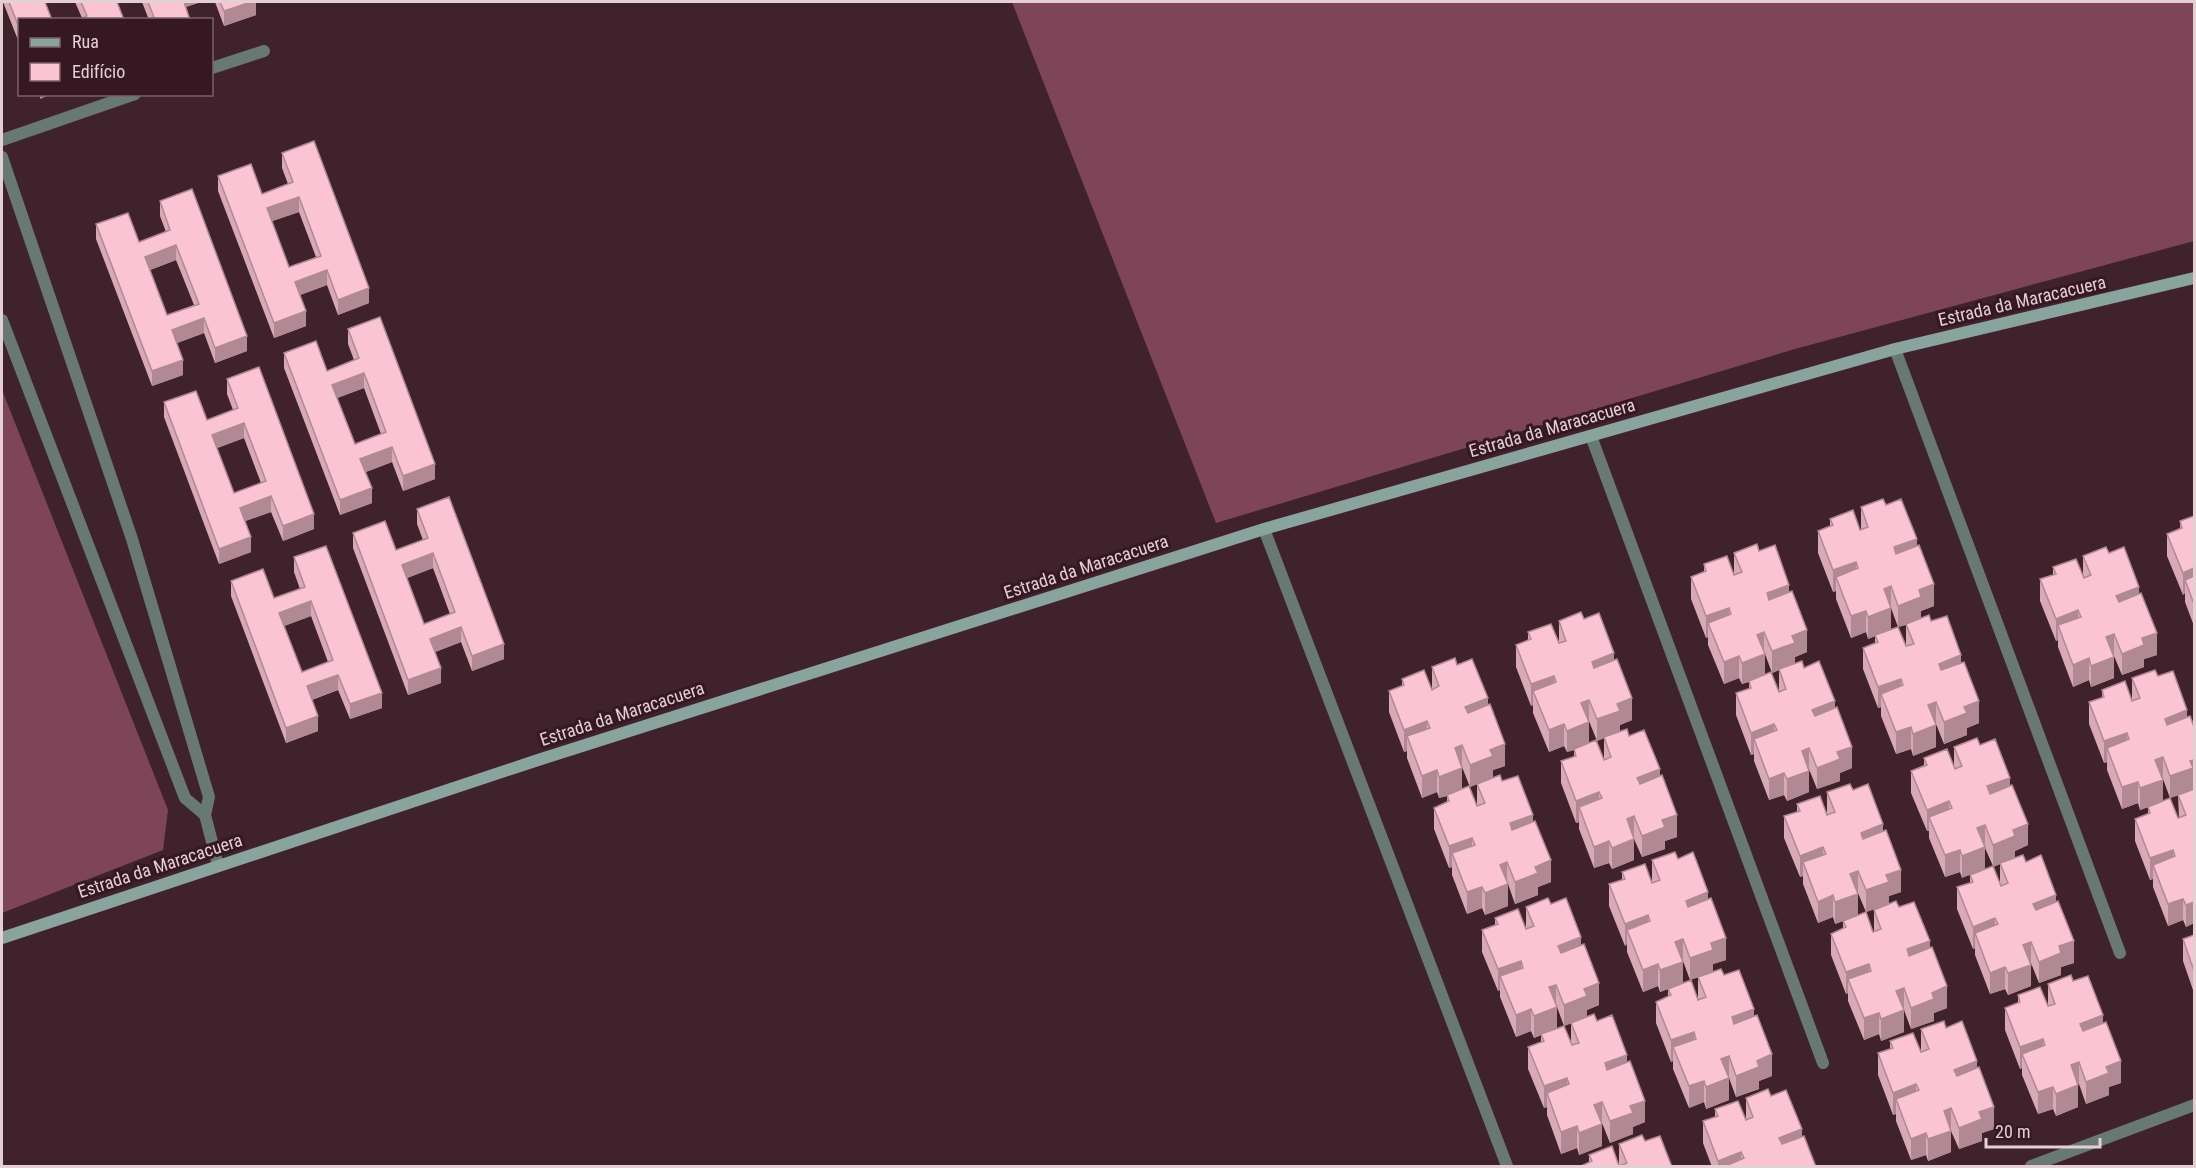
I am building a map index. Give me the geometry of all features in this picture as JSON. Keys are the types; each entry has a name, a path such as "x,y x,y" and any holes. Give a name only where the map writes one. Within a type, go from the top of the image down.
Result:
{"street":[{"path":"213,68 264,51"},
{"path":"2,140 129,96"},
{"path":"2,157 132,539 209,797 205,815 218,865"},
{"name":"Estrada da Maracacuera","path":"2,938 558,754 1264,529 1895,350 2194,278"},
{"path":"2,320 185,798 205,815"},
{"path":"1895,350 2120,953"},
{"path":"1591,436 1823,1063"},
{"path":"1264,529 1507,1167"},
{"path":"2031,1167 2194,1105"}],"shaded area":[{"path":"1012,2 2194,2 2194,241 1795,349 1216,523"},
{"path":"2,390 168,810 163,850 2,913"}],"building":[{"path":"9,2 45,2 51,18 18,18 18,25"},
{"path":"81,2 117,2 123,18 83,18 87,16"},
{"path":"148,2 184,2 189,18 154,18"},
{"path":"220,2 251,2 224,11"},
{"path":"314,141 369,288 338,300 327,270 295,282 306,311 274,323 218,176 251,164 262,194 293,182 282,153","holes":["299,197 321,256 289,267 267,208"]},
{"path":"192,189 247,336 215,348 204,318 172,330 183,360 152,371 96,224 128,213 139,242 170,230 160,201","holes":["176,245 199,304 167,315 145,257"]},
{"path":"380,317 435,464 403,476 392,447 360,459 372,488 340,500 284,353 316,341 327,371 359,358 348,329","holes":["364,373 386,432 355,444 332,385"]},
{"path":"259,367 314,514 283,526 271,496 240,508 251,537 219,549 164,402 196,391 207,420 238,408 227,379","holes":["244,423 266,481 234,493 212,435"]},
{"path":"449,497 504,644 472,656 461,627 430,639 441,668 408,680 353,533 385,521 396,550 428,538 417,509","holes":["433,553 455,612 424,624 402,565"]},
{"path":"1883,499 1886,505 1901,499 1917,539 1894,547 1896,554 1919,545 1934,584 1919,590 1921,597 1898,606 1891,586 1884,589 1891,608 1868,617 1866,611 1851,616 1836,577 1858,568 1856,562 1833,570 1818,531 1833,525 1830,519 1853,510 1860,530 1868,527 1861,507"},
{"path":"2194,516 2194,568 2183,573 2167,534 2182,528 2180,521"},
{"path":"1757,544 1759,551 1775,545 1789,585 1767,593 1769,600 1792,591 1807,630 1792,636 1795,643 1772,651 1764,632 1757,635 1765,654 1742,663 1739,656 1724,662 1708,623 1731,614 1729,608 1706,616 1691,577 1706,571 1704,564 1727,556 1734,575 1742,572 1734,553"},
{"path":"326,546 382,693 350,704 338,675 307,686 318,716 286,728 231,581 263,569 274,598 305,587 294,557","holes":["311,601 333,660 302,672 279,613"]},
{"path":"2106,547 2109,553 2124,547 2139,587 2116,596 2119,602 2141,593 2157,633 2142,638 2144,645 2122,654 2114,634 2106,637 2114,657 2091,666 2089,658 2073,665 2058,625 2081,617 2078,610 2056,619 2040,579 2056,574 2053,567 2076,559 2084,578 2091,575 2083,556"},
{"path":"2194,576 2194,604 2185,580"},
{"path":"1581,612 1584,619 1599,613 1614,653 1592,662 1594,668 1617,659 1632,698 1617,704 1620,711 1597,719 1589,700 1581,703 1589,722 1567,731 1564,724 1549,730 1533,691 1556,682 1554,676 1531,684 1516,645 1531,639 1528,632 1551,624 1559,643 1566,641 1559,621"},
{"path":"1929,615 1931,621 1947,616 1961,655 1939,664 1941,670 1964,662 1979,701 1964,707 1967,713 1944,722 1936,702 1928,705 1936,725 1913,734 1911,727 1896,732 1881,694 1903,685 1901,679 1878,687 1863,648 1878,642 1875,635 1898,627 1906,646 1914,644 1906,624"},
{"path":"1455,658 1457,665 1472,659 1488,698 1465,707 1468,713 1490,704 1505,744 1490,750 1493,756 1470,765 1462,745 1455,748 1462,768 1439,777 1437,770 1422,776 1407,736 1430,728 1427,721 1404,730 1389,691 1404,685 1402,679 1424,670 1432,690 1439,686 1432,667"},
{"path":"1802,661 1804,668 1819,661 1835,701 1812,710 1815,716 1837,707 1852,747 1837,752 1840,759 1817,768 1809,748 1802,751 1809,771 1787,779 1784,773 1769,779 1754,739 1777,730 1774,724 1751,733 1736,693 1751,688 1749,681 1771,672 1779,692 1786,689 1779,669"},
{"path":"2155,670 2158,676 2173,671 2187,710 2165,719 2167,725 2190,716 2194,727 2194,760 2190,761 2193,768 2170,776 2163,757 2155,760 2163,780 2140,788 2138,782 2122,787 2107,748 2129,739 2127,733 2104,741 2089,702 2104,697 2102,690 2125,681 2132,701 2140,698 2132,678"},
{"path":"1627,729 1629,736 1644,730 1660,769 1637,778 1640,784 1662,775 1677,815 1662,820 1665,827 1642,836 1634,816 1627,819 1634,839 1612,848 1609,841 1594,847 1579,807 1602,798 1599,792 1576,801 1561,761 1576,756 1574,749 1596,740 1604,760 1611,757 1604,737"},
{"path":"1977,738 1980,745 1995,739 2010,778 1987,786 1990,794 2012,785 2028,824 2013,830 2015,836 1993,845 1985,825 1977,828 1985,847 1962,856 1960,850 1945,855 1929,817 1952,808 1949,801 1927,810 1911,771 1927,765 1924,758 1947,749 1955,769 1962,766 1954,747"},
{"path":"1500,775 1502,781 1518,776 1533,815 1510,823 1512,830 1535,821 1551,860 1535,867 1538,873 1515,882 1507,862 1500,865 1508,884 1485,893 1482,887 1467,892 1452,853 1475,845 1472,838 1449,846 1434,808 1449,801 1447,795 1469,786 1477,806 1485,803 1477,784"},
{"path":"1850,784 1853,790 1868,784 1883,824 1861,833 1863,839 1886,830 1901,870 1886,875 1889,882 1866,890 1858,871 1850,874 1858,894 1835,902 1833,895 1818,902 1803,862 1826,854 1823,847 1800,856 1784,816 1800,811 1797,804 1820,796 1827,815 1835,812 1827,792"},
{"path":"2194,789 2194,902 2186,905 2183,899 2168,904 2153,865 2175,856 2173,850 2150,858 2135,819 2150,813 2148,807 2170,798 2178,818 2186,815 2178,795"},
{"path":"1675,852 1678,859 1693,852 1708,892 1686,901 1688,907 1711,898 1726,938 1711,943 1713,950 1690,958 1683,939 1675,942 1683,962 1660,970 1658,964 1643,970 1627,930 1650,921 1648,915 1625,924 1609,884 1625,879 1622,872 1645,864 1652,883 1660,880 1652,860"},
{"path":"2023,855 2026,862 2041,855 2056,895 2033,904 2036,910 2058,901 2074,941 2059,946 2061,953 2039,962 2031,942 2023,945 2031,965 2008,973 2005,967 1990,973 1975,933 1998,924 1995,918 1973,927 1957,887 1973,882 1970,875 1993,866 2001,886 2008,883 2000,863"},
{"path":"1548,898 1551,904 1566,898 1581,937 1558,946 1561,953 1584,944 1599,983 1584,989 1587,996 1564,1005 1556,985 1549,987 1557,1007 1534,1016 1531,1009 1516,1015 1500,976 1523,968 1521,961 1498,969 1482,930 1498,924 1495,918 1518,909 1526,929 1534,926 1526,907"},
{"path":"1896,901 1899,907 1914,902 1930,941 1907,949 1909,956 1932,947 1947,986 1932,993 1934,999 1911,1008 1904,988 1896,991 1904,1010 1881,1019 1879,1013 1864,1018 1848,979 1871,971 1869,964 1846,972 1831,934 1846,927 1843,921 1866,912 1873,932 1881,929 1874,910"},
{"path":"2194,935 2194,971 2183,939"},
{"path":"1721,969 1724,975 1739,970 1754,1009 1732,1017 1734,1024 1757,1015 1772,1054 1757,1061 1759,1067 1736,1076 1729,1056 1721,1059 1729,1078 1706,1087 1704,1081 1689,1086 1673,1047 1696,1039 1694,1032 1671,1040 1656,1002 1671,995 1668,989 1691,980 1698,1000 1706,997 1698,977"},
{"path":"2071,975 2073,981 2088,976 2103,1015 2080,1024 2083,1031 2106,1022 2121,1061 2106,1067 2109,1073 2086,1082 2079,1062 2071,1065 2078,1085 2056,1094 2053,1087 2038,1092 2022,1054 2045,1045 2043,1039 2020,1047 2005,1008 2020,1002 2018,995 2040,987 2048,1006 2055,1004 2048,984"},
{"path":"1594,1014 1597,1021 1612,1015 1627,1055 1605,1063 1607,1070 1630,1061 1645,1101 1630,1106 1633,1113 1610,1121 1602,1102 1594,1105 1602,1124 1579,1133 1577,1126 1561,1132 1547,1093 1569,1084 1567,1078 1544,1086 1528,1047 1544,1041 1541,1034 1564,1026 1572,1045 1579,1043 1571,1023"},
{"path":"1944,1021 1946,1028 1962,1021 1977,1061 1954,1070 1957,1076 1979,1067 1994,1107 1979,1112 1982,1119 1959,1128 1951,1108 1944,1111 1951,1131 1928,1139 1926,1133 1911,1139 1896,1099 1919,1090 1916,1084 1893,1093 1878,1053 1893,1048 1890,1041 1913,1033 1921,1052 1929,1049 1921,1029"},
{"path":"1768,1089 1771,1096 1786,1090 1802,1129 1779,1138 1782,1144 1804,1136 1816,1167 1723,1167 1744,1158 1741,1152 1718,1161 1703,1121 1718,1116 1715,1109 1738,1101 1746,1120 1753,1117 1746,1098"},
{"path":"1642,1135 1645,1141 1660,1136 1672,1167 1579,1167 1592,1161 1589,1155 1612,1146 1619,1166 1627,1163 1619,1144"}]}
